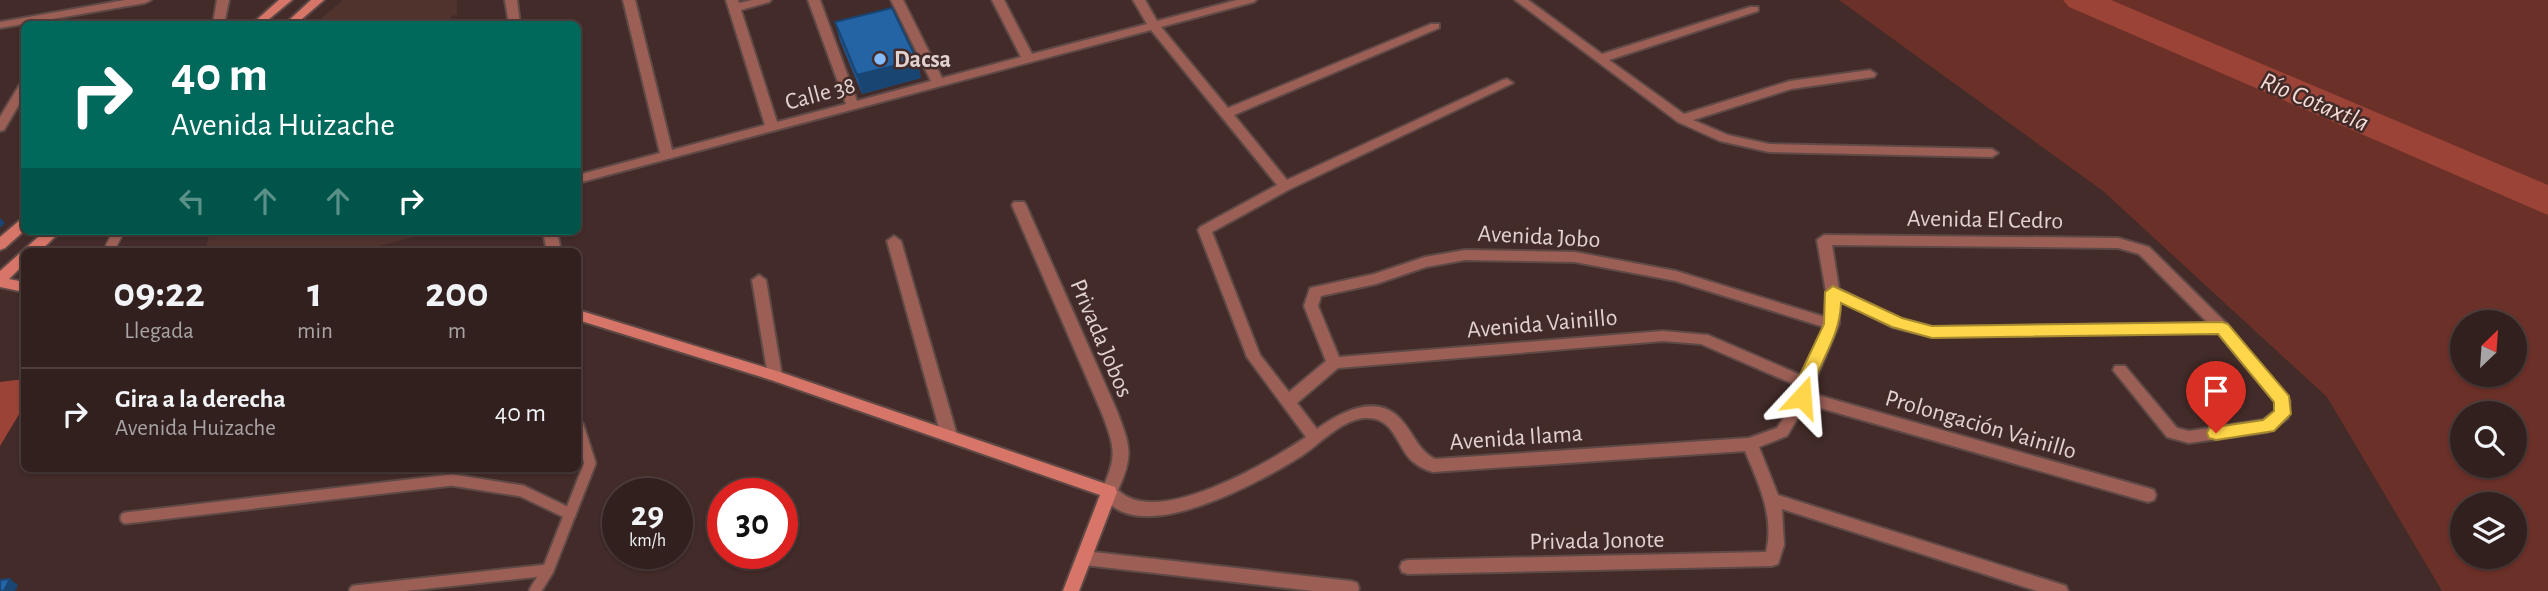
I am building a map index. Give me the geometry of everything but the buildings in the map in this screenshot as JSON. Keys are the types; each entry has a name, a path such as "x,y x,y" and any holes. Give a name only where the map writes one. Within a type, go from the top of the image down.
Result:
{"street":[{"path":"65,21 70,13 89,0"},
{"path":"23,21 145,0"},
{"path":"220,21 223,0"},
{"path":"261,21 286,0"},
{"path":"294,21 318,0"},
{"path":"512,0 516,21"},
{"path":"629,0 667,155"},
{"path":"765,0 733,4 772,127"},
{"path":"814,0 853,106"},
{"path":"897,0 938,83"},
{"path":"998,0 1028,59"},
{"path":"1139,0 1154,26 1285,186"},
{"name":"Calle 38","path":"581,177 1250,0"},
{"path":"1526,1 1682,119 1705,132 1769,148 1992,153"},
{"path":"1602,58 1754,9"},
{"path":"0,25 21,21"},
{"path":"1225,114 1435,26"},
{"path":"1682,119 1790,85 1870,74"},
{"path":"1316,438 1254,357 1205,230 1285,186 1507,83"},
{"path":"0,127 21,92"},
{"name":"Privada Jobos","path":"1019,205 1122,446 1119,471 1109,492"},
{"path":"0,245 21,227"},
{"path":"35,248 49,235"},
{"name":"Avenida El Cedro","path":"1833,292 1824,240 2118,243 2144,250 2222,328"},
{"path":"894,241 950,435"},
{"name":"Avenida Jobo","path":"1334,363 1311,306 1315,292 1376,279 1425,262 1465,255 1575,257 1600,261 1676,276 1832,324"},
{"path":"0,281 21,260"},
{"path":"759,280 775,376"},
{"path":"0,281 21,286"},
{"path":"1832,324 1833,292 1897,323 1932,332 2222,328 2283,401 2283,414 2267,426 2189,437 2172,433 2120,370"},
{"path":"581,316 775,376 1109,492 1071,591"},
{"name":"Avenida Ilama","path":"1109,492 1124,506 1167,508 1203,499 1243,481 1316,438 1340,418 1376,412 1395,421 1417,457 1433,466 1750,444 1782,432 1832,324"},
{"name":"Avenida Vainillo","path":"1334,363 1664,336 1703,339 1803,390"},
{"path":"1288,402 1334,363"},
{"name":"Prolongación Vainillo","path":"1803,390 2148,495"},
{"path":"1750,444 1773,500 2060,591"},
{"name":"Privada Jonote","path":"1408,567 1772,559 1777,545 1773,500"},
{"path":"1084,558 1352,588"}],"lane":[{"path":"535,591 548,570 590,463 581,435"},
{"path":"126,519 452,480 522,491 570,514"},
{"path":"355,591 406,583 548,570"}],"shaded area":[{"path":"343,0 457,0 457,15 451,16 451,21 318,21"},
{"path":"1839,0 2548,0 2548,591 2442,591 2327,397 2103,191"},
{"path":"209,235 421,235 371,248 206,248"},
{"path":"21,379 21,411 0,446 0,382"}],"waterway":[{"name":"Río Cotaxtla","path":"2081,0 2548,201"}],"place":[{"name":"Dacsa","path":"880,59"}],"route":[{"path":"1802,397 1805,383 1832,324 1833,292 1897,323 1932,332 2222,328 2283,401 2283,414 2267,426 2216,433"}]}
